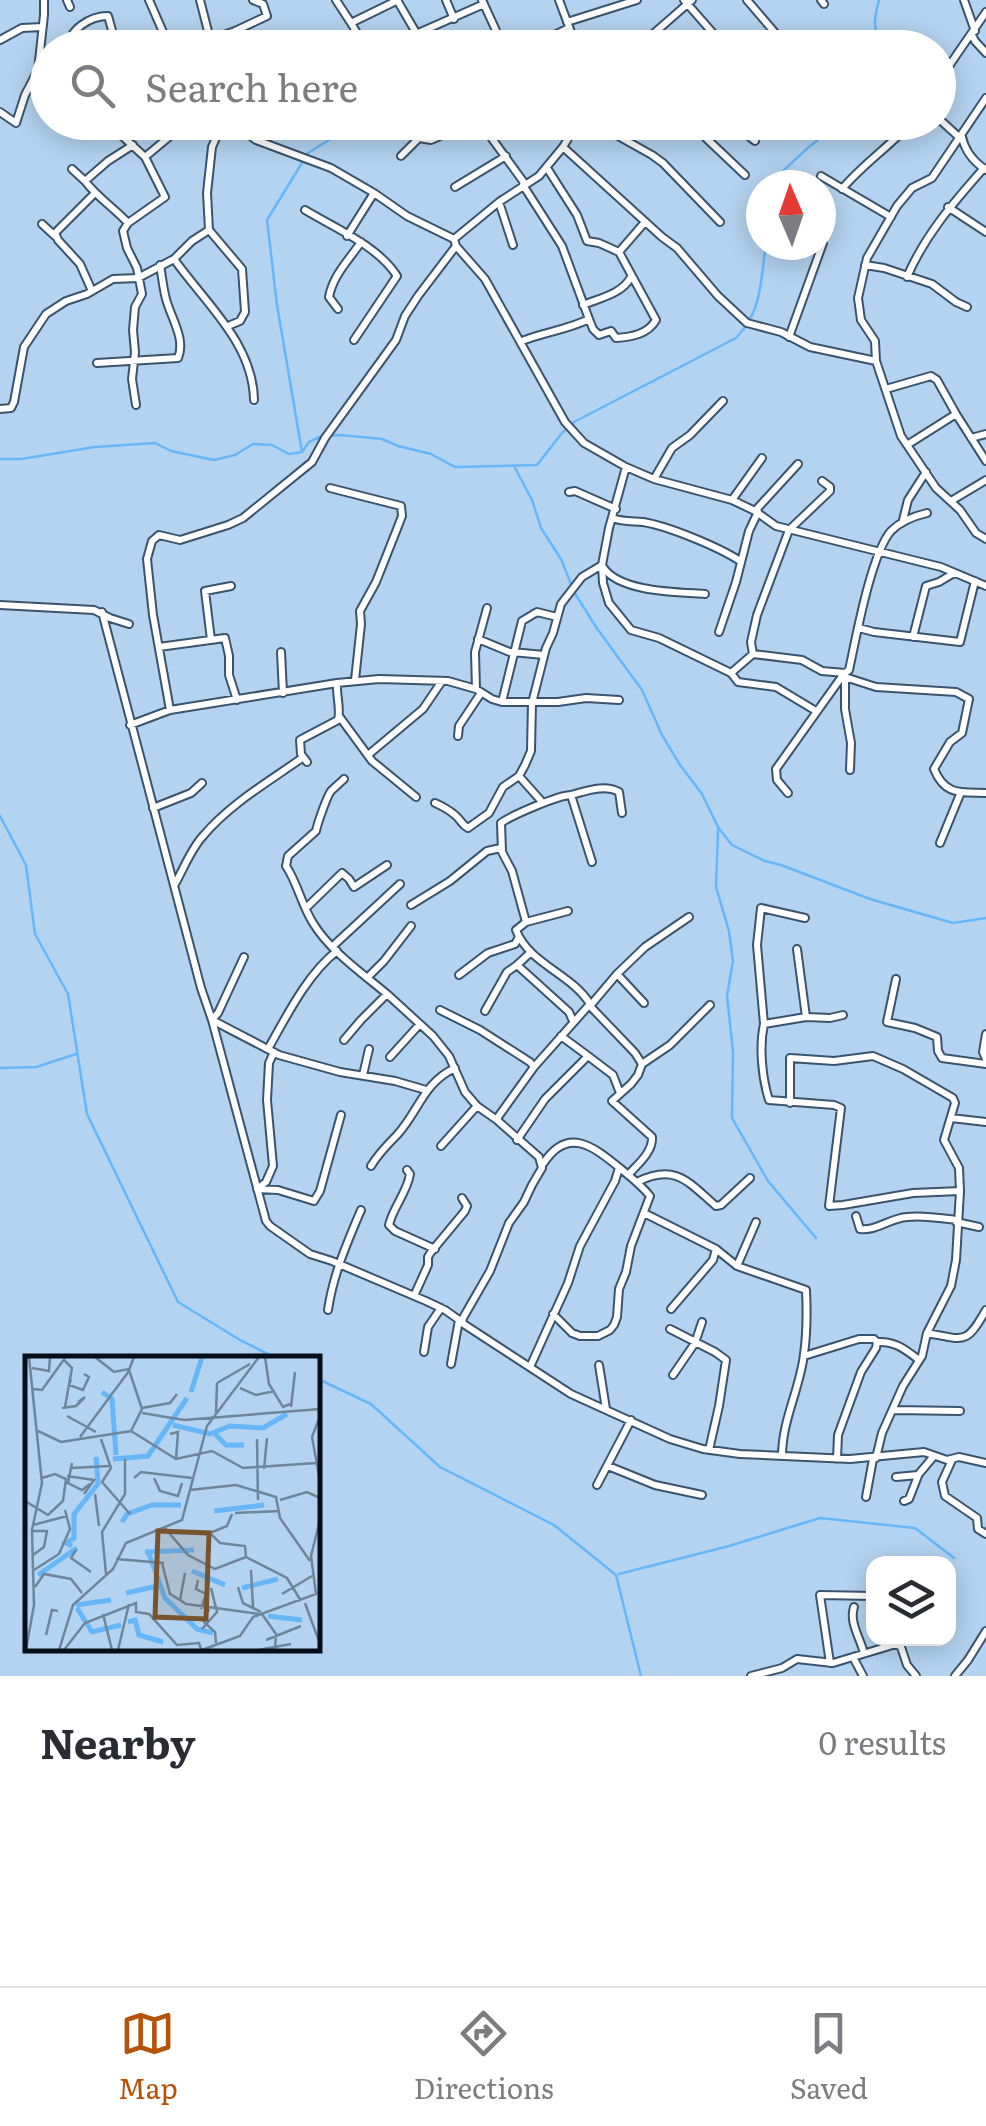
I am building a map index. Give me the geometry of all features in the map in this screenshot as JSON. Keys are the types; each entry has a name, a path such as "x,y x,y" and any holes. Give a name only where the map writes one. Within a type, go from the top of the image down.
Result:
{"street":[{"path":"42,30 44,0"},
{"path":"149,0 162,30"},
{"path":"200,0 208,30"},
{"path":"236,30 267,16 263,4 253,0"},
{"path":"336,0 355,30"},
{"path":"351,23 398,0 414,30"},
{"path":"446,0 454,19"},
{"path":"559,0 570,30"},
{"path":"560,30 637,0"},
{"path":"747,0 773,30"},
{"path":"964,0 975,42 986,52"},
{"path":"426,30 454,19 482,1 496,30"},
{"path":"655,30 688,1 711,30"},
{"path":"956,58 986,12"},
{"path":"74,30 108,16 112,30"},
{"path":"0,40 22,28 42,27"},
{"path":"0,112 16,123 30,87"},
{"path":"986,99 932,178 909,191 891,216 865,264 858,298 860,316 874,342 876,361 900,436 936,488 952,501 976,534 986,540"},
{"path":"907,277 948,208 985,169 956,138"},
{"path":"126,140 146,157 165,197 128,222 123,235 137,268 142,294 135,308 133,330 136,404"},
{"path":"146,157 166,140"},
{"path":"216,140 207,193 209,230 242,269 245,312 240,321 228,326"},
{"path":"256,140 332,168 455,242 486,278 548,392 584,443 626,468 732,500 772,524 954,572 986,586"},
{"path":"401,156 418,140"},
{"path":"492,140 562,246 593,329 599,335 612,330 616,338 652,328 656,320 619,252 587,241 577,216 547,168"},
{"path":"170,710 147,559 152,541 159,535 180,540 228,525 312,462 396,340 405,316 455,242 499,202 539,176 568,140"},
{"path":"626,140 652,154 720,222"},
{"path":"708,140 745,175"},
{"path":"842,189 864,164 895,140"},
{"path":"85,181 133,146"},
{"path":"564,147 677,248 743,321 780,332 810,348 876,361"},
{"path":"455,186 506,156"},
{"path":"72,169 128,222"},
{"path":"836,185 891,216"},
{"path":"56,237 58,230 95,193"},
{"path":"347,236 374,193"},
{"path":"499,202 513,244"},
{"path":"948,208 986,232"},
{"path":"305,210 360,242 397,276 354,340"},
{"path":"619,252 645,222"},
{"path":"42,224 80,264 92,291"},
{"path":"0,409 11,408 14,402 24,347 46,314 113,278 138,278 174,259 209,230"},
{"path":"338,309 328,297 330,288 360,242"},
{"path":"174,259 228,326 252,377 254,400"},
{"path":"789,337 817,260"},
{"path":"865,264 932,284 967,307"},
{"path":"97,363 178,358 182,349 160,265"},
{"path":"583,305 611,294 627,284 631,276"},
{"path":"522,341 589,319"},
{"path":"886,389 931,376 937,380 986,460"},
{"path":"654,479 672,448 690,436 723,400"},
{"path":"906,445 956,414"},
{"path":"971,438 986,434"},
{"path":"732,500 762,458"},
{"path":"719,632 748,531 757,512 798,464"},
{"path":"626,468 602,566 609,603 631,630 659,638 731,673 738,682 776,687 816,711"},
{"path":"903,521 908,500 926,472"},
{"path":"952,501 986,480"},
{"path":"753,654 756,615 789,530 830,492 830,486 822,481"},
{"path":"330,488 401,506 398,529 360,611 355,680"},
{"path":"569,492 616,509"},
{"path":"788,793 777,780 776,769 848,670 888,534 903,521 926,513"},
{"path":"612,518 671,530 740,560"},
{"path":"602,566 609,576 630,584 704,594"},
{"path":"435,803 468,828 489,814 503,788 518,776 531,750 532,703 562,604 582,577 602,566"},
{"path":"912,637 926,586 954,572"},
{"path":"858,628 960,642 975,581"},
{"path":"212,640 204,591 231,586"},
{"path":"0,605 94,610 129,624"},
{"path":"458,736 459,726 478,691 475,652 487,608"},
{"path":"102,612 201,988 270,1226 310,1254 441,1308 572,1394 670,1440 709,1450 782,1456 874,1458 924,1452 986,1463"},
{"path":"502,702 523,619 540,612 557,618"},
{"path":"158,648 224,638 237,700"},
{"path":"478,639 512,652 544,655"},
{"path":"281,652 284,693"},
{"path":"731,673 753,654 802,660 822,671 876,687 956,692 969,698 962,733 950,742 934,769 950,790 986,793"},
{"path":"845,675 852,747 850,770"},
{"path":"130,725 170,710 355,680 456,682 502,702 619,700"},
{"path":"368,755 423,710 442,681"},
{"path":"337,683 339,716 372,761 416,797"},
{"path":"174,885 200,838 259,787 305,760 300,740 339,716"},
{"path":"518,776 543,802"},
{"path":"344,779 328,795 316,831 285,861 314,925 432,1036 449,1056 462,1087 477,1106 539,1157 542,1164"},
{"path":"153,808 202,783"},
{"path":"526,922 501,848 502,821 543,802 587,790 619,792 622,813"},
{"path":"940,842 961,792"},
{"path":"571,795 592,862"},
{"path":"411,905 450,881 487,851 501,848"},
{"path":"306,908 342,873 354,887 387,864"},
{"path":"257,1189 266,1182 273,1166 267,1100 271,1050 290,1010 324,960 400,884"},
{"path":"804,918 761,908 757,945 767,1095 769,1100 790,1104 841,1108 829,1206 924,1191 960,1191"},
{"path":"568,911 526,922 516,930 519,937 530,952 578,988 642,1064"},
{"path":"498,1121 534,1067 573,1021 645,947 688,917"},
{"path":"367,978 410,926"},
{"path":"459,975 488,953 515,944 519,937"},
{"path":"797,949 806,1017"},
{"path":"485,1011 507,972 530,952"},
{"path":"212,1020 244,957"},
{"path":"517,965 573,1021"},
{"path":"617,974 644,1004"},
{"path":"896,979 888,1022 937,1037 942,1058 985,1057 986,1034"},
{"path":"344,1040 387,994"},
{"path":"628,1175 650,1150 652,1137 612,1101 638,1075 642,1064 670,1045 710,1005"},
{"path":"440,1010 480,1030 534,1067"},
{"path":"764,1024 843,1015"},
{"path":"212,1020 271,1050 340,1072 426,1090"},
{"path":"390,1057 419,1025"},
{"path":"561,1036 612,1075 620,1093"},
{"path":"363,1075 369,1050"},
{"path":"517,1140 545,1099 588,1056"},
{"path":"790,1104 790,1058 834,1061 873,1056 902,1068 953,1098 955,1103 944,1140 959,1168 956,1260 951,1286 879,1442 866,1497"},
{"path":"371,1166 398,1134 426,1090 455,1068"},
{"path":"441,1146 477,1106"},
{"path":"257,1189 278,1190 314,1201 341,1115"},
{"path":"951,1118 986,1122"},
{"path":"458,1320 463,1318 498,1254 542,1164 557,1148 578,1142 599,1150 650,1196 631,1246 619,1289 617,1318 610,1330 598,1336 580,1336 553,1314"},
{"path":"530,1367 568,1284 580,1246 620,1168"},
{"path":"407,1170 409,1183 389,1225 436,1249"},
{"path":"636,1182 652,1174 681,1176 716,1206 750,1178"},
{"path":"414,1296 428,1266 428,1257 465,1211 467,1206 462,1198"},
{"path":"328,1310 339,1265 361,1210"},
{"path":"644,1213 716,1249 737,1266 806,1290 804,1356 782,1438 782,1456"},
{"path":"856,1216 860,1229 870,1230 905,1216 979,1227"},
{"path":"737,1266 756,1222"},
{"path":"672,1309 713,1260 716,1249"},
{"path":"424,1352 428,1327 441,1308"},
{"path":"927,1333 967,1338 986,1310"},
{"path":"451,1364 458,1320"},
{"path":"672,1375 695,1343 702,1322"},
{"path":"670,1329 726,1360 709,1450"},
{"path":"804,1356 859,1339 874,1339 901,1346 919,1360"},
{"path":"838,1459 837,1438 860,1372 877,1342"},
{"path":"599,1365 607,1410"},
{"path":"893,1410 960,1412"},
{"path":"597,1486 631,1420"},
{"path":"904,1501 909,1499 918,1475 934,1456"},
{"path":"953,1459 942,1482 946,1496 976,1518 978,1530 986,1534"},
{"path":"608,1466 655,1485 702,1495"},
{"path":"896,1477 918,1475"},
{"path":"833,1676 820,1596 866,1596"},
{"path":"854,1607 853,1624 864,1653"},
{"path":"956,1676 986,1630"},
{"path":"751,1676 782,1668 796,1659 833,1663 884,1646"},
{"path":"901,1646 916,1676"},
{"path":"854,1657 862,1676"},
{"path":"962,1668 968,1676"}],"waterway":[{"path":"876,30 879,0"},
{"path":"302,452 267,220 308,153 329,140"},
{"path":"784,170 818,140"},
{"path":"0,459 155,443 171,451 214,460 235,455 253,444 272,445 289,454 302,452 309,442 322,436 341,435 382,439 431,454 455,467 537,465 574,422 736,338 756,306 764,260"},
{"path":"514,466 571,584"},
{"path":"574,592 642,690 662,735 732,845 870,899 953,923 986,918"},
{"path":"0,816 26,865 35,934 68,994 87,1114 178,1302 272,1356"},
{"path":"718,829 716,887 733,961 727,996 733,1051 732,1118 768,1181 816,1238"},
{"path":"0,1068 36,1067 76,1054"},
{"path":"320,1380 371,1404 440,1467 554,1525 616,1575 641,1676"},
{"path":"619,1574 820,1518 915,1528 951,1556"}]}
